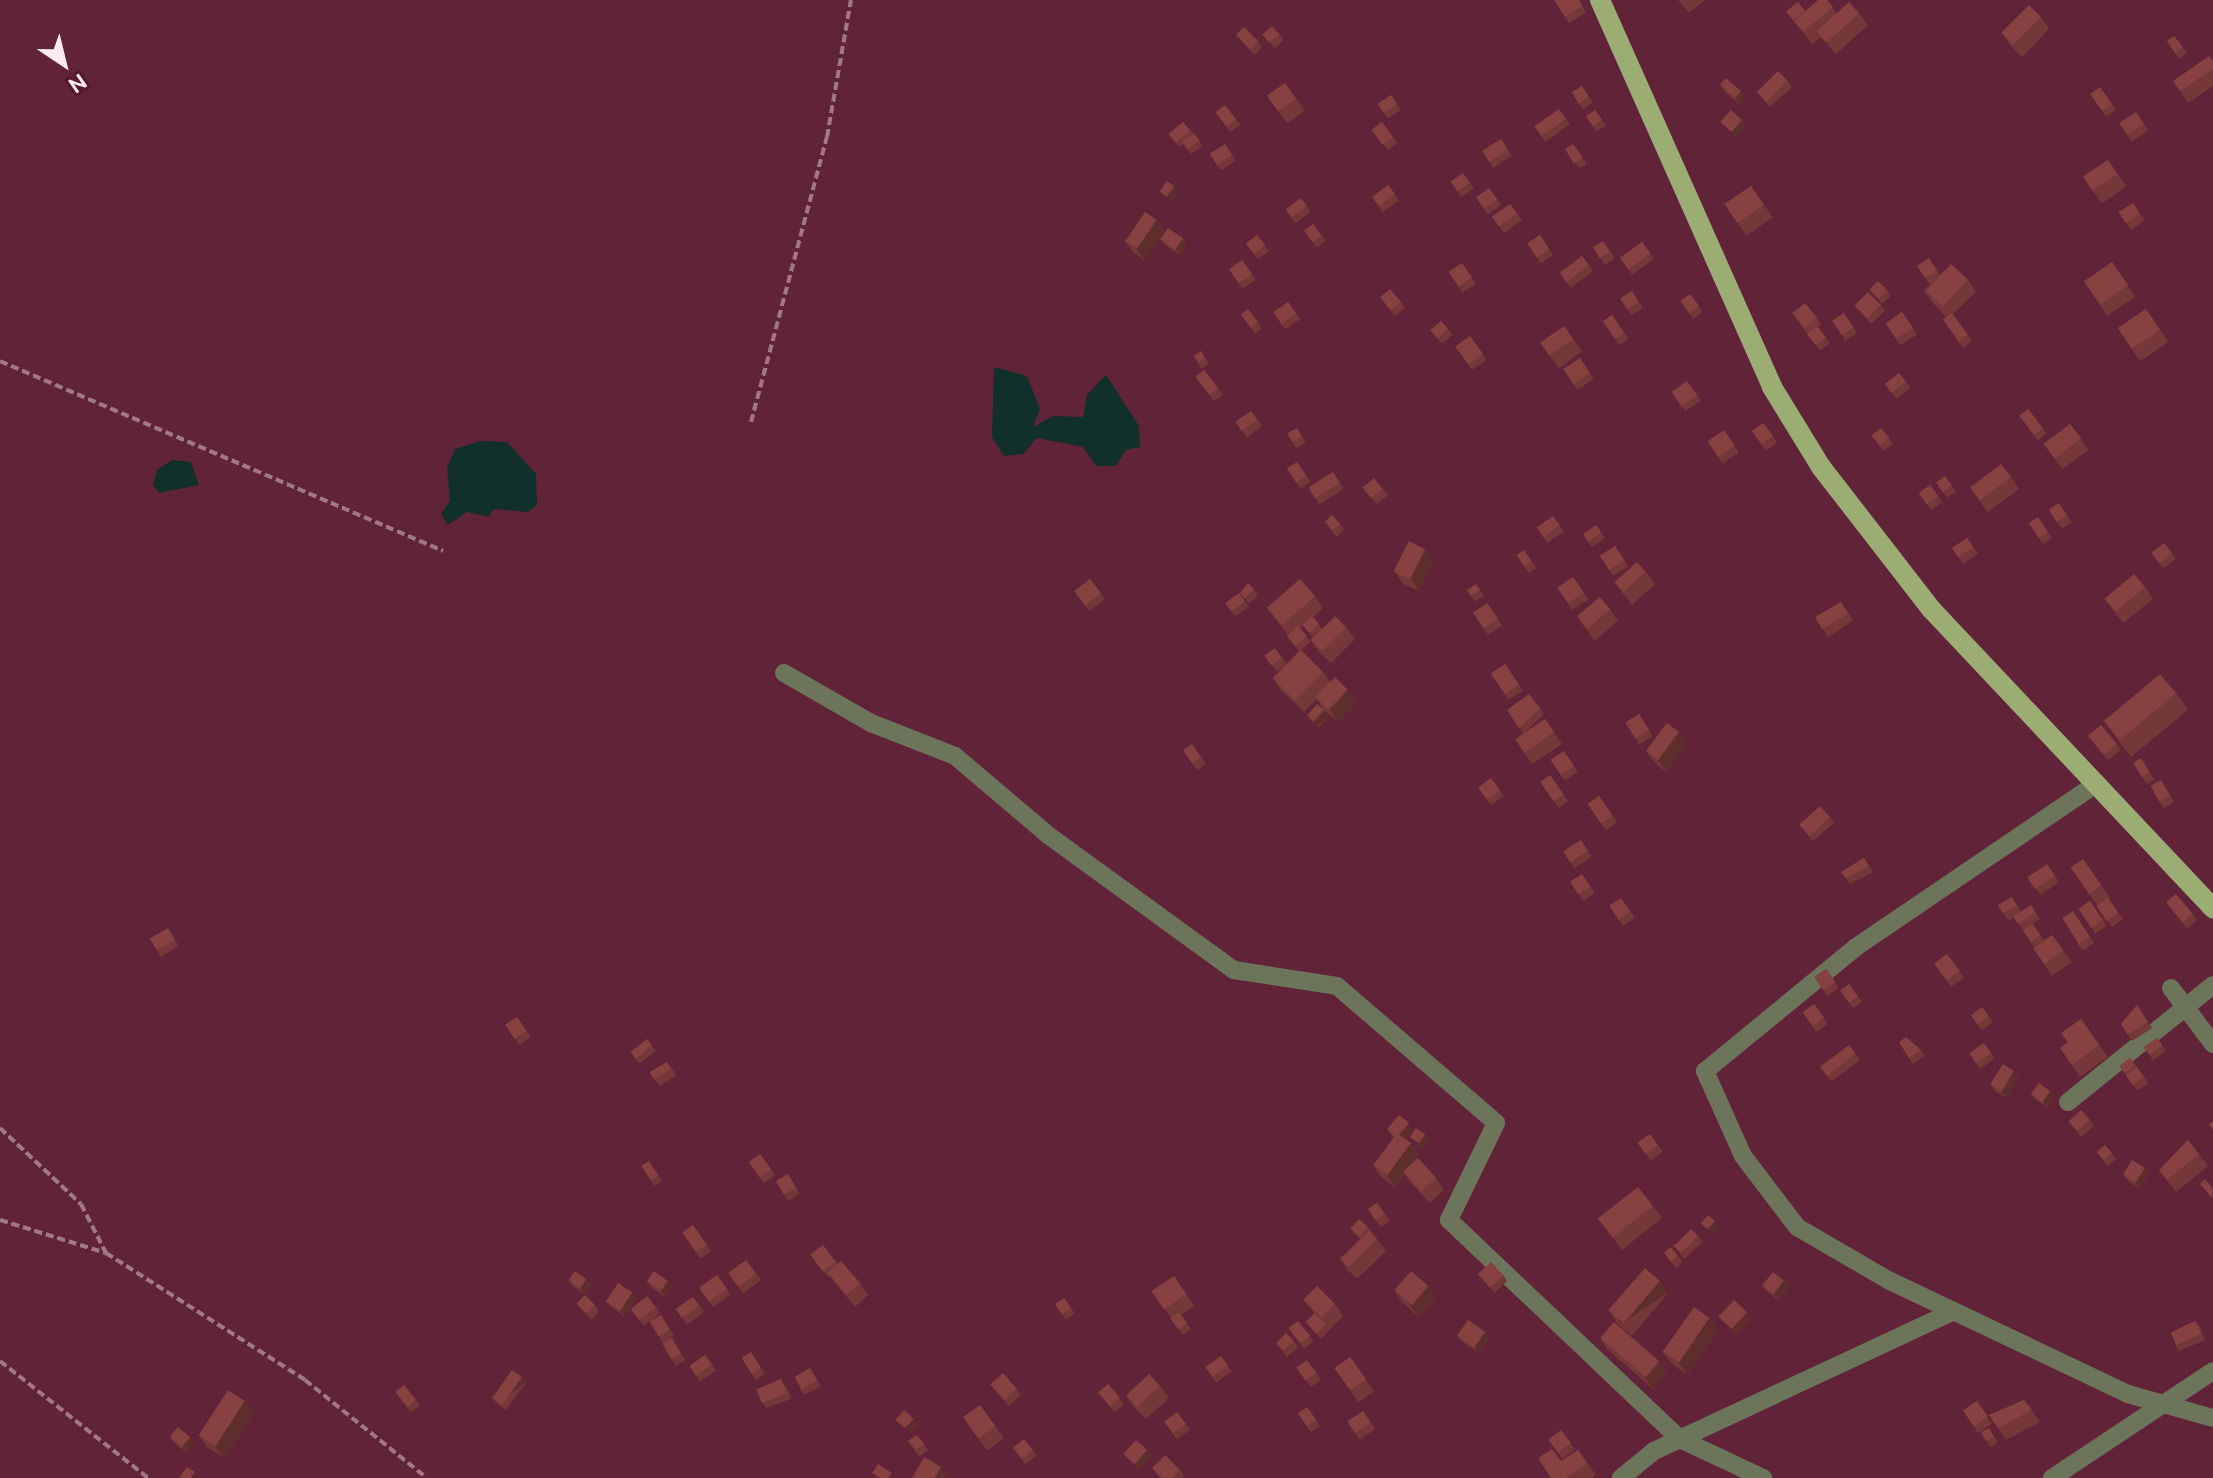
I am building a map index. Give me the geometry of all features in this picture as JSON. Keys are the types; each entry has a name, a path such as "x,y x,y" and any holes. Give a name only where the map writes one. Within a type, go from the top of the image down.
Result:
{"main road":[{"path":"1600,0 1772,387 1821,467 1932,610 2093,786 2213,908"}],"street":[{"path":"784,673 871,723 955,756 1048,835 1234,970 1337,986 1496,1123 1449,1220 1680,1439 1763,1478"},
{"path":"2093,786 1855,948 1705,1071 1743,1156 1797,1227 1954,1311 2159,1406 2213,1418"},
{"path":"2068,1102 2188,1011 2213,985"},
{"path":"2171,988 2213,1044"},
{"path":"1621,1478 1680,1439 1954,1311"},
{"path":"2052,1478 2213,1371"}],"path":[{"path":"751,422 827,137 851,0"},
{"path":"0,361 443,551"},
{"path":"0,1128 81,1204 106,1253"},
{"path":"0,1220 106,1253 305,1380 427,1478"},
{"path":"0,1361 148,1478"}],"shaded area":[{"path":"994,367 1027,376 1040,409 1033,427 1053,416 1083,417 1087,395 1106,375 1139,426 1140,447 1126,450 1116,466 1096,466 1083,447 1037,438 1023,454 1004,456 992,437"},
{"path":"480,441 507,442 536,474 537,505 528,512 494,509 488,517 467,512 448,525 441,514 450,501 447,468 455,449"},
{"path":"172,460 191,462 199,485 159,493 153,485 157,470"}],"building":[{"path":"1554,0 1579,0 1582,6 1565,17"},
{"path":"1818,0 1827,0 1833,7 1803,32 1794,21"},
{"path":"1798,2 1805,11 1793,20 1786,11"},
{"path":"1849,2 1859,13 1826,43 1816,31"},
{"path":"2029,5 2041,17 2013,45 2001,33"},
{"path":"1272,26 1279,34 1269,43 1262,35"},
{"path":"1244,27 1258,41 1250,49 1236,35"},
{"path":"2174,36 2183,47 2175,53 2167,41"},
{"path":"2209,56 2213,69 2180,91 2173,81"},
{"path":"1778,71 1788,81 1767,102 1757,92"},
{"path":"1726,78 1741,91 1735,98 1720,85"},
{"path":"1285,83 1296,99 1278,111 1267,96"},
{"path":"1582,86 1589,97 1579,103 1572,92"},
{"path":"2100,87 2112,104 2102,111 2090,94"},
{"path":"1391,95 1397,104 1384,113 1378,104"},
{"path":"1225,105 1236,119 1227,127 1216,112"},
{"path":"1559,109 1566,119 1541,136 1534,126"},
{"path":"1595,110 1602,120 1593,126 1586,116"},
{"path":"1731,110 1742,120 1731,132 1720,122"},
{"path":"2136,112 2144,124 2127,135 2119,123"},
{"path":"1183,122 1190,130 1176,143 1169,134"},
{"path":"1382,122 1393,137 1383,145 1371,130"},
{"path":"1194,133 1199,140 1187,149 1182,142"},
{"path":"1501,139 1508,150 1489,162 1482,151"},
{"path":"1225,144 1232,155 1217,165 1210,154"},
{"path":"1573,144 1583,158 1574,164 1565,149"},
{"path":"2108,160 2117,174 2092,191 2083,176"},
{"path":"1463,173 1470,183 1458,191 1451,182"},
{"path":"1167,181 1174,186 1167,197 1159,192"},
{"path":"1388,185 1395,194 1379,206 1372,197"},
{"path":"1751,186 1764,205 1737,223 1724,204"},
{"path":"1489,188 1497,199 1484,209 1476,197"},
{"path":"1301,198 1307,206 1292,217 1286,209"},
{"path":"2133,203 2140,214 2125,223 2119,212"},
{"path":"1510,204 1517,214 1499,226 1492,217"},
{"path":"1145,212 1157,220 1137,249 1125,241"},
{"path":"1313,224 1321,235 1312,242 1304,230"},
{"path":"1168,228 1183,238 1175,250 1160,240"},
{"path":"1257,235 1265,245 1254,254 1246,244"},
{"path":"1540,235 1549,249 1537,257 1527,243"},
{"path":"1603,241 1610,252 1600,258 1593,247"},
{"path":"1642,242 1650,253 1628,269 1620,258"},
{"path":"1582,256 1589,265 1567,282 1560,273"},
{"path":"1929,258 1937,271 1925,278 1917,265"},
{"path":"1242,260 1252,274 1239,283 1229,269"},
{"path":"2112,262 2128,285 2100,304 2084,282"},
{"path":"1462,263 1472,278 1459,287 1449,272"},
{"path":"1951,264 1968,280 1943,307 1926,291"},
{"path":"1878,281 1887,290 1879,299 1870,289"},
{"path":"1390,289 1401,302 1391,310 1380,297"},
{"path":"1632,291 1639,302 1627,309 1620,298"},
{"path":"1868,292 1881,305 1867,318 1855,305"},
{"path":"1690,294 1699,306 1689,313 1680,301"},
{"path":"1288,302 1296,313 1282,324 1273,313"},
{"path":"1805,303 1817,318 1805,328 1793,313"},
{"path":"1248,309 1258,322 1251,327 1241,315"},
{"path":"2146,309 2160,330 2132,349 2118,328"},
{"path":"1902,312 1913,328 1897,339 1886,323"},
{"path":"1844,313 1853,327 1842,335 1832,321"},
{"path":"1952,313 1968,335 1959,341 1943,319"},
{"path":"1612,315 1624,333 1615,339 1603,321"},
{"path":"1441,321 1448,329 1438,338 1430,330"},
{"path":"1564,326 1573,339 1549,356 1540,343"},
{"path":"1817,326 1826,337 1816,345 1807,334"},
{"path":"1470,336 1483,354 1468,364 1455,347"},
{"path":"1201,351 1205,358 1198,362 1194,356"},
{"path":"1580,358 1590,373 1573,384 1563,369"},
{"path":"1204,370 1218,388 1209,395 1195,377"},
{"path":"1899,373 1906,382 1892,393 1885,384"},
{"path":"1687,381 1697,395 1682,406 1672,392"},
{"path":"2028,409 2043,428 2034,435 2019,416"},
{"path":"1251,411 1257,420 1241,431 1235,422"},
{"path":"1763,423 1773,436 1762,444 1752,432"},
{"path":"2070,424 2081,438 2055,459 2044,444"},
{"path":"1297,428 1302,437 1292,442 1287,433"},
{"path":"1881,428 1889,438 1880,446 1872,436"},
{"path":"1724,430 1735,446 1719,457 1708,441"},
{"path":"1297,462 1306,476 1296,483 1287,469"},
{"path":"2001,464 2011,477 1980,501 1970,488"},
{"path":"1333,472 1340,483 1315,498 1308,487"},
{"path":"1945,476 1952,486 1943,492 1936,482"},
{"path":"1374,478 1383,489 1371,498 1362,487"},
{"path":"1930,485 1938,496 1927,505 1919,493"},
{"path":"2059,503 2067,516 2057,522 2049,509"},
{"path":"1332,515 1340,524 1333,531 1325,522"},
{"path":"1553,516 1560,526 1543,537 1537,527"},
{"path":"2038,517 2048,532 2039,538 2029,523"},
{"path":"1596,525 1601,532 1588,542 1583,534"},
{"path":"1967,538 1973,547 1958,557 1952,548"},
{"path":"1409,541 1425,549 1410,579 1394,571"},
{"path":"2164,543 2172,553 2160,563 2152,553"},
{"path":"1615,546 1624,560 1609,570 1600,556"},
{"path":"1524,550 1532,562 1524,567 1517,555"},
{"path":"1637,562 1646,572 1623,592 1615,582"},
{"path":"2134,574 2145,587 2116,611 2105,598"},
{"path":"1573,577 1584,593 1568,603 1557,588"},
{"path":"1090,579 1101,593 1085,605 1074,591"},
{"path":"1300,579 1315,596 1282,625 1267,608"},
{"path":"1248,583 1254,589 1245,598 1240,593"},
{"path":"1476,584 1480,590 1471,596 1467,590"},
{"path":"1239,593 1245,601 1231,611 1225,603"},
{"path":"1600,597 1610,609 1587,629 1577,616"},
{"path":"1841,602 1848,614 1822,629 1815,617"},
{"path":"1487,603 1498,619 1484,628 1473,613"},
{"path":"1312,616 1319,624 1309,633 1302,625"},
{"path":"1335,616 1346,627 1322,651 1311,640"},
{"path":"1298,626 1307,636 1296,646 1287,636"},
{"path":"1275,648 1282,658 1271,665 1264,655"},
{"path":"1301,650 1323,672 1295,700 1273,678"},
{"path":"1505,664 1519,685 1505,694 1491,674"},
{"path":"2160,674 2176,693 2120,740 2104,721"},
{"path":"1335,677 1348,690 1328,710 1315,697"},
{"path":"1529,694 1540,708 1519,728 1507,710"},
{"path":"1317,704 1324,710 1314,721 1307,715"},
{"path":"1639,714 1649,730 1635,739 1625,722"},
{"path":"1545,719 1554,732 1525,753 1516,740"},
{"path":"1667,723 1679,732 1658,760 1646,751"},
{"path":"2101,725 2117,744 2104,755 2088,736"},
{"path":"1192,744 1201,757 1192,763 1183,750"},
{"path":"1564,751 1574,766 1561,775 1551,760"},
{"path":"2141,758 2150,773 2142,777 2133,763"},
{"path":"1550,775 1564,795 1554,802 1540,782"},
{"path":"1491,778 1500,790 1487,800 1478,788"},
{"path":"2161,780 2170,796 2159,802 2151,786"},
{"path":"1599,796 1613,816 1601,824 1588,804"},
{"path":"1820,806 1830,817 1809,836 1799,825"},
{"path":"1581,840 1588,851 1570,862 1563,851"},
{"path":"1864,858 1869,866 1846,878 1841,872"},
{"path":"2083,859 2101,885 2089,894 2071,868"},
{"path":"2047,864 2055,876 2035,889 2027,877"},
{"path":"1582,874 1590,887 1578,894 1570,881"},
{"path":"2176,894 2193,914 2183,922 2166,902"},
{"path":"2012,897 2017,906 2003,914 1998,905"},
{"path":"1621,898 1630,912 1619,920 1609,906"},
{"path":"2108,898 2118,913 2106,921 2096,906"},
{"path":"2090,901 2103,920 2091,928 2078,909"},
{"path":"2031,905 2036,913 2018,924 2013,916"},
{"path":"2073,911 2090,937 2079,944 2062,918"},
{"path":"2032,924 2040,935 2031,942 2023,930"},
{"path":"168,928 175,940 157,951 150,938"},
{"path":"2052,935 2063,950 2045,964 2033,949"},
{"path":"1947,954 1960,971 1947,980 1934,964"},
{"path":"1826,969 1835,982 1824,990 1815,977"},
{"path":"1849,984 1858,996 1849,1003 1840,991"},
{"path":"1814,1004 1824,1018 1813,1026 1803,1012"},
{"path":"2137,1005 2148,1022 2128,1035 2121,1024"},
{"path":"1982,1007 1989,1016 1978,1024 1971,1016"},
{"path":"517,1017 526,1031 515,1039 505,1025"},
{"path":"2081,1019 2099,1045 2072,1065 2060,1048 2068,1042 2061,1033"},
{"path":"1906,1037 1921,1050 1909,1058 1899,1042"},
{"path":"2157,1038 2162,1045 2149,1055 2144,1047"},
{"path":"647,1039 652,1045 636,1059 631,1052"},
{"path":"1984,1043 1991,1053 1976,1063 1969,1053"},
{"path":"1849,1045 1856,1054 1827,1076 1821,1067"},
{"path":"2130,1058 2135,1065 2125,1073 2119,1066"},
{"path":"667,1062 671,1069 654,1079 650,1072"},
{"path":"2003,1064 2014,1071 2001,1091 1990,1084"},
{"path":"2137,1067 2144,1077 2132,1085 2126,1075"},
{"path":"2039,1083 2050,1091 2042,1103 2031,1094"},
{"path":"2081,1110 2090,1120 2077,1131 2068,1121"},
{"path":"1399,1115 1409,1123 1395,1136 1387,1129"},
{"path":"1416,1128 1425,1134 1419,1143 1410,1137"},
{"path":"1397,1133 1411,1143 1387,1175 1373,1165"},
{"path":"1650,1134 1658,1146 1645,1154 1638,1142"},
{"path":"2188,1140 2199,1154 2167,1180 2159,1170"},
{"path":"2105,1145 2112,1153 2104,1161 2097,1152"},
{"path":"760,1154 771,1169 760,1178 749,1162"},
{"path":"1418,1158 1436,1178 1421,1191 1403,1171"},
{"path":"2132,1160 2145,1168 2136,1182 2123,1174"},
{"path":"649,1161 658,1175 651,1180 641,1166"},
{"path":"788,1174 796,1188 784,1195 776,1181"},
{"path":"2205,1179 2213,1189 2212,1198 2200,1184"},
{"path":"1638,1187 1653,1206 1613,1237 1598,1218"},
{"path":"1377,1203 1385,1215 1376,1221 1368,1209"},
{"path":"1708,1215 1715,1221 1708,1229 1701,1223"},
{"path":"1359,1219 1368,1227 1359,1237 1350,1229"},
{"path":"693,1225 707,1245 696,1252 682,1232"},
{"path":"1691,1229 1698,1236 1681,1253 1674,1246"},
{"path":"1369,1231 1377,1239 1348,1267 1341,1259"},
{"path":"823,1245 836,1262 823,1271 810,1255"},
{"path":"1671,1247 1678,1256 1671,1261 1664,1253"},
{"path":"746,1260 756,1274 738,1287 728,1273"},
{"path":"841,1261 860,1283 846,1295 827,1273"},
{"path":"1491,1262 1503,1275 1490,1287 1478,1274"},
{"path":"1645,1268 1660,1281 1623,1323 1608,1310"},
{"path":"575,1271 586,1279 580,1288 569,1280"},
{"path":"654,1271 668,1281 661,1291 647,1281"},
{"path":"1411,1271 1428,1286 1412,1305 1395,1290"},
{"path":"1773,1272 1784,1281 1773,1294 1762,1285"},
{"path":"717,1275 727,1289 709,1302 699,1288"},
{"path":"1174,1276 1186,1294 1164,1309 1152,1291"},
{"path":"618,1283 632,1292 620,1311 606,1301"},
{"path":"1317,1286 1335,1304 1321,1317 1304,1299"},
{"path":"585,1295 595,1305 586,1313 577,1303"},
{"path":"647,1296 656,1307 639,1320 631,1309"},
{"path":"693,1297 699,1306 682,1318 676,1309"},
{"path":"1064,1298 1071,1308 1062,1314 1055,1304"},
{"path":"1734,1300 1747,1312 1731,1329 1718,1317"},
{"path":"1694,1307 1710,1318 1679,1362 1663,1351"},
{"path":"1179,1312 1187,1323 1178,1330 1170,1318"},
{"path":"1315,1313 1326,1325 1316,1334 1305,1322"},
{"path":"661,1315 670,1330 659,1336 650,1322"},
{"path":"1468,1320 1485,1332 1474,1348 1457,1336"},
{"path":"1298,1321 1310,1336 1301,1343 1289,1329"},
{"path":"2195,1321 2201,1334 2176,1345 2171,1332"},
{"path":"1614,1322 1659,1361 1646,1377 1600,1338"},
{"path":"1286,1333 1294,1341 1284,1351 1276,1343"},
{"path":"672,1338 681,1354 671,1359 662,1343"},
{"path":"751,1352 761,1368 752,1374 742,1358"},
{"path":"705,1355 712,1365 696,1376 689,1366"},
{"path":"1221,1356 1228,1366 1212,1377 1205,1367"},
{"path":"1350,1357 1366,1379 1350,1390 1335,1368"},
{"path":"1307,1360 1316,1373 1306,1381 1296,1367"},
{"path":"810,1368 817,1380 801,1389 794,1377"},
{"path":"512,1370 522,1377 502,1405 492,1398"},
{"path":"1003,1373 1017,1389 1004,1400 990,1384"},
{"path":"1149,1374 1160,1386 1137,1407 1126,1395"},
{"path":"781,1379 787,1393 762,1403 756,1390"},
{"path":"1108,1384 1120,1398 1110,1406 1098,1393"},
{"path":"404,1385 416,1400 407,1407 395,1392"},
{"path":"228,1390 245,1401 215,1446 199,1435"},
{"path":"2024,1400 2032,1410 1998,1428 1989,1415"},
{"path":"1977,1401 1988,1417 1974,1426 1963,1411"},
{"path":"980,1405 995,1426 978,1438 963,1417"},
{"path":"1307,1407 1316,1420 1307,1426 1298,1413"},
{"path":"904,1410 914,1419 905,1428 895,1420"},
{"path":"1363,1411 1371,1423 1355,1433 1347,1422"},
{"path":"1177,1412 1186,1424 1173,1434 1164,1422"},
{"path":"178,1427 190,1437 182,1447 170,1437"},
{"path":"1989,1428 1994,1437 1986,1441 1981,1432"},
{"path":"1561,1430 1571,1443 1558,1452 1548,1440"},
{"path":"917,1435 924,1444 916,1450 908,1441"},
{"path":"1024,1439 1033,1450 1022,1459 1013,1448"},
{"path":"1136,1440 1147,1450 1134,1464 1123,1454"},
{"path":"1552,1449 1561,1461 1578,1450 1587,1463 1566,1478 1551,1478 1538,1458"},
{"path":"1165,1455 1180,1470 1172,1478 1162,1478 1152,1468"},
{"path":"924,1457 941,1467 935,1478 912,1478"},
{"path":"878,1464 892,1473 888,1478 872,1473"},
{"path":"187,1467 195,1472 191,1478 179,1478"}]}
